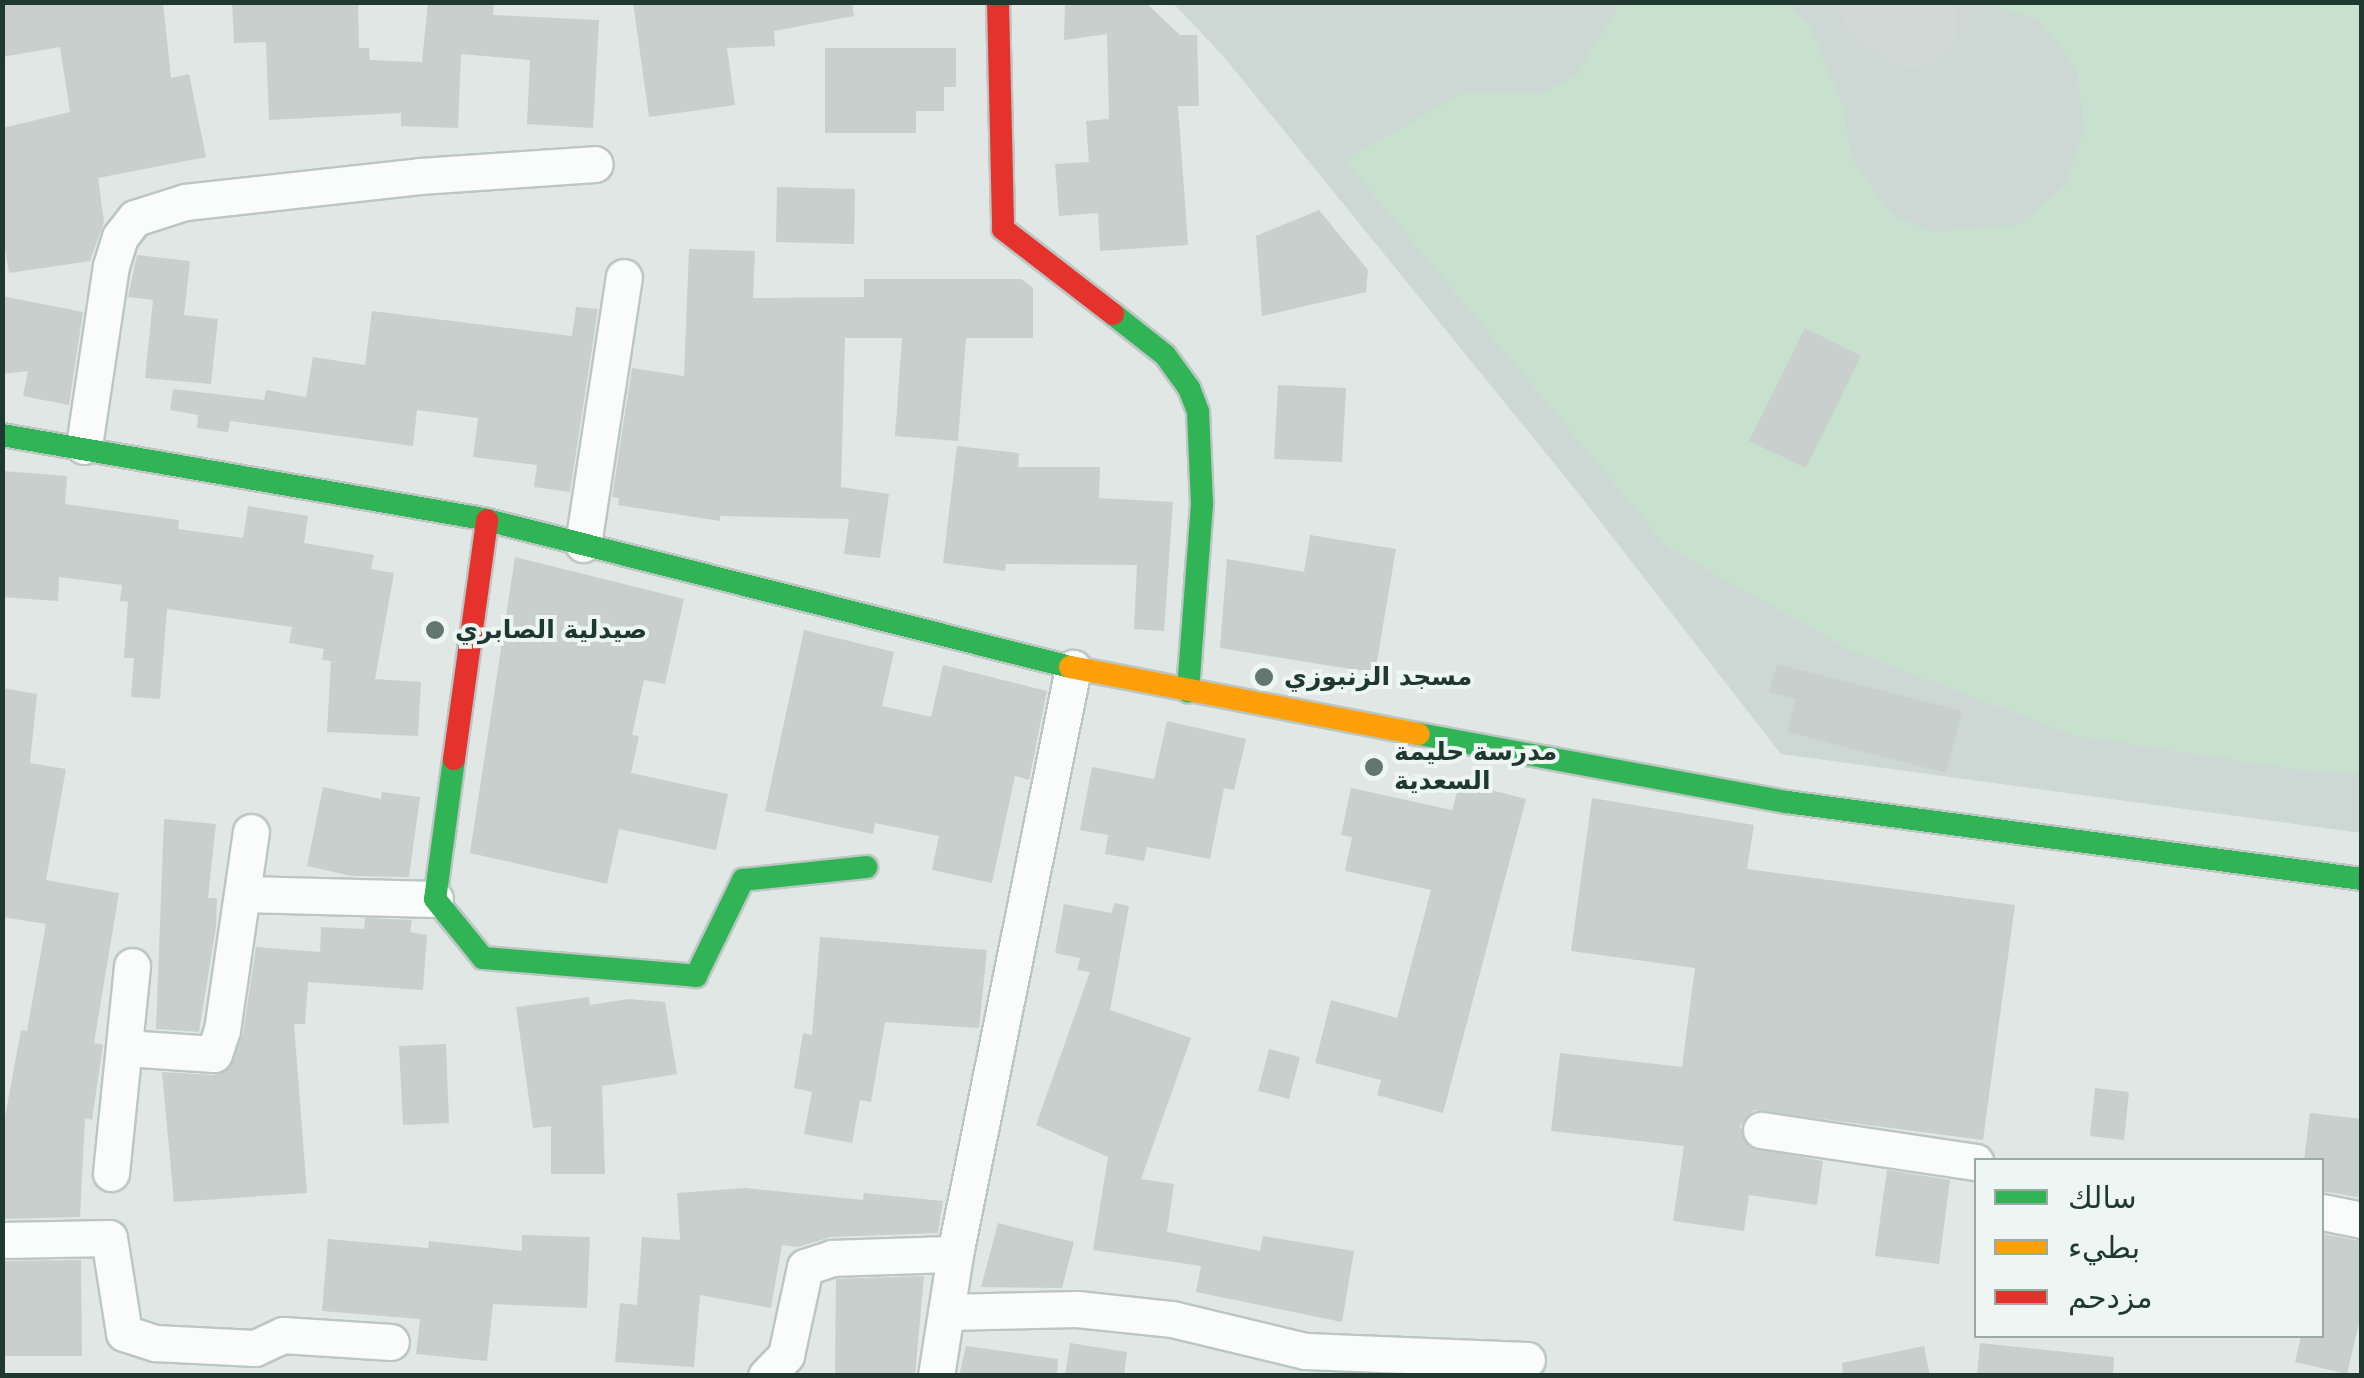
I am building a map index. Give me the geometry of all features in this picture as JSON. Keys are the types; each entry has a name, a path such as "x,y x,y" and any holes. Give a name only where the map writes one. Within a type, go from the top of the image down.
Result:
{"main road":[{"path":"998,2 1003,228 1166,355 1188,388 1198,412 1202,504 1188,691"},
{"path":"2,435 84,446 486,520 1073,668 1188,691 1788,802 2361,880"},
{"path":"486,520 435,899 483,958 696,976 743,880 866,867"}],"street":[{"path":"84,446 111,266 120,238 135,218 185,202 420,176 595,164"},
{"path":"582,544 624,277"},
{"path":"936,1376 954,1254 1073,668"},
{"path":"126,1048 214,1054 222,1030 251,832"},
{"path":"243,894 435,899"},
{"path":"111,1173 132,966"},
{"path":"1760,1130 1974,1162"},
{"path":"2324,1212 2362,1220"},
{"path":"2,1240 110,1238 124,1333 155,1344 255,1348 283,1335 392,1342"},
{"path":"766,1376 786,1355 805,1267 832,1258 954,1254"},
{"path":"946,1312 1077,1310 1172,1319 1303,1363 1526,1360"}],"shaded area":[{"path":"1173,3 2361,3 2361,833 1781,754 1575,489 1224,57"}],"green space":[{"path":"1621,3 1784,3 1809,24 1844,108 1851,156 1890,213 1931,233 2020,224 2066,185 2084,129 2077,69 2037,19 1986,3 2361,3 2361,774 2307,771 2075,736 1852,651 1667,547 1345,160 1463,93 1541,94 1576,76"}],"building":[{"path":"2,2 163,2 171,78 189,74 206,157 98,178 104,222 90,261 9,273 2,230 2,128 70,112 60,47 2,57"},
{"path":"232,2 358,2 359,48 369,48 370,60 422,62 428,2 494,2 493,15 599,20 593,128 527,124 530,60 461,54 458,128 401,126 401,113 269,120 266,42 234,43"},
{"path":"633,2 852,2 854,16 774,31 775,46 727,48 735,105 649,117"},
{"path":"1065,2 1145,2 1180,35 1197,35 1199,106 1178,106 1188,245 1100,251 1098,213 1059,216 1055,164 1089,162 1086,121 1109,119 1107,34 1064,40"},
{"path":"825,48 956,48 956,87 944,87 944,111 916,111 916,133 825,133"},
{"path":"777,187 855,189 854,244 776,242"},
{"path":"1319,210 1368,270 1366,292 1262,316 1256,236"},
{"path":"689,249 755,251 753,298 864,297 864,279 1021,279 1033,288 1033,338 966,338 958,441 895,436 902,338 845,338 841,487 889,494 880,558 844,554 849,519 720,516 720,521 618,505 619,498 612,497 632,368 684,376"},
{"path":"137,255 190,261 184,315 218,319 211,384 145,378 153,300 128,297"},
{"path":"2,296 83,312 69,405 23,396 28,371 2,374"},
{"path":"576,307 598,309 570,492 534,487 537,465 473,457 478,418 417,410 413,446 230,421 228,432 197,428 198,415 170,410 173,389 264,400 266,390 306,397 313,357 365,365 372,311 572,336"},
{"path":"1805,328 1861,356 1806,468 1749,441"},
{"path":"1278,385 1346,388 1342,462 1274,459"},
{"path":"957,446 1019,453 1018,467 1100,467 1099,498 1173,502 1164,631 1134,629 1137,565 1006,564 1005,571 943,563"},
{"path":"2,471 67,476 65,504 179,520 178,529 243,538 248,506 308,516 304,543 374,555 371,569 394,573 375,679 421,682 418,736 327,732 331,661 322,660 324,649 289,643 292,627 167,609 160,699 131,697 134,658 124,658 128,602 120,601 122,585 59,577 58,601 2,597"},
{"path":"1310,535 1396,549 1375,673 1220,648 1227,559 1304,572"},
{"path":"515,557 684,599 665,684 644,680 632,735 639,736 631,773 728,794 716,850 619,829 607,884 470,853"},
{"path":"804,630 894,652 882,706 931,717 943,665 1047,691 1029,780 1015,776 992,883 932,870 939,836 875,823 873,834 765,811"},
{"path":"1777,664 1962,711 1946,773 1787,732 1796,699 1769,692"},
{"path":"2,688 37,694 30,763 66,769 46,880 119,893 94,1043 103,1045 92,1120 85,1118 80,1217 2,1219 2,1133 21,1030 27,1031 46,924 2,917"},
{"path":"1167,721 1246,739 1234,790 1224,788 1210,859 1147,847 1144,861 1105,854 1108,835 1080,830 1092,767 1154,779"},
{"path":"1460,782 1526,799 1443,1113 1377,1095 1381,1080 1315,1063 1331,1000 1397,1018 1431,890 1345,871 1352,837 1341,835 1351,788 1452,810"},
{"path":"323,787 381,799 382,792 420,797 409,877 352,876 307,866"},
{"path":"1592,798 1754,825 1747,869 2015,905 1983,1140 1754,1110 1740,1126 1749,1147 1823,1161 1817,1205 1749,1195 1744,1231 1673,1221 1684,1146 1551,1131 1560,1053 1682,1067 1695,968 1571,951"},
{"path":"164,819 216,824 208,898 217,898 216,927 199,1032 156,1029"},
{"path":"1115,903 1129,906 1110,1010 1191,1038 1141,1179 1174,1184 1167,1232 1260,1251 1263,1236 1354,1251 1342,1322 1196,1292 1201,1266 1093,1250 1108,1157 1036,1125 1090,972 1077,970 1080,958 1055,953 1064,904 1111,913"},
{"path":"365,918 412,920 410,932 427,935 423,990 308,982 305,1024 294,1024 307,1193 174,1202 162,1072 213,1075 230,1068 243,1033 256,947 320,952 321,927 364,929"},
{"path":"820,937 987,950 979,1028 885,1022 871,1102 860,1100 852,1143 804,1134 812,1092 794,1088 803,1033 812,1035"},
{"path":"589,997 590,1005 629,999 665,1002 677,1074 602,1086 605,1174 551,1174 551,1126 533,1128 516,1007"},
{"path":"446,1044 449,1123 403,1125 399,1046"},
{"path":"1269,1049 1300,1057 1289,1099 1258,1091"},
{"path":"2095,1088 2129,1092 2124,1140 2090,1136"},
{"path":"2310,1113 2362,1119 2362,1198 2324,1191 2324,1158 2304,1158"},
{"path":"1887,1170 1950,1180 1939,1264 1875,1256"},
{"path":"745,1188 863,1200 864,1193 943,1201 938,1233 831,1237 798,1247 782,1245 771,1308 700,1295 694,1367 615,1362 620,1303 637,1305 642,1237 680,1240 677,1193"},
{"path":"998,1223 1074,1242 1062,1288 981,1287"},
{"path":"2324,1234 2362,1241 2362,1311 2347,1374 2295,1362 2301,1338 2324,1338"},
{"path":"522,1235 590,1237 587,1308 493,1304 487,1361 416,1354 420,1319 322,1311 328,1239 428,1248 429,1241 522,1251"},
{"path":"81,1260 82,1356 2,1356 2,1261"},
{"path":"924,1276 915,1376 835,1376 836,1279"},
{"path":"1070,1343 1127,1352 1124,1376 1065,1376"},
{"path":"1980,1343 2114,1357 2113,1376 1977,1376"},
{"path":"966,1346 1058,1359 1057,1376 959,1376"},
{"path":"1924,1346 1930,1376 1843,1376 1842,1363"}],"taxiway":[{"path":"1885,2 1912,23"}],"traffic: fast":[{"path":"1113,314 1165,355 1189,388 1198,412 1202,504 1188,691"},
{"path":"2,435 487,520 1070,667"},
{"path":"1419,734 1787,802 2362,879"},
{"path":"454,759 435,899 483,958 696,976 743,880 866,867"}],"traffic: slow":[{"path":"1070,667 1419,734"}],"traffic: jam":[{"path":"998,2 1003,229 1113,314"},
{"path":"454,759 487,520"}],"place":[{"name":"صيدلية الصابري","path":"435,630"},
{"name":"مسجد الزنبوزي","path":"1264,677"},
{"name":"مدرسة حليمة السعدية","path":"1374,767"}]}
